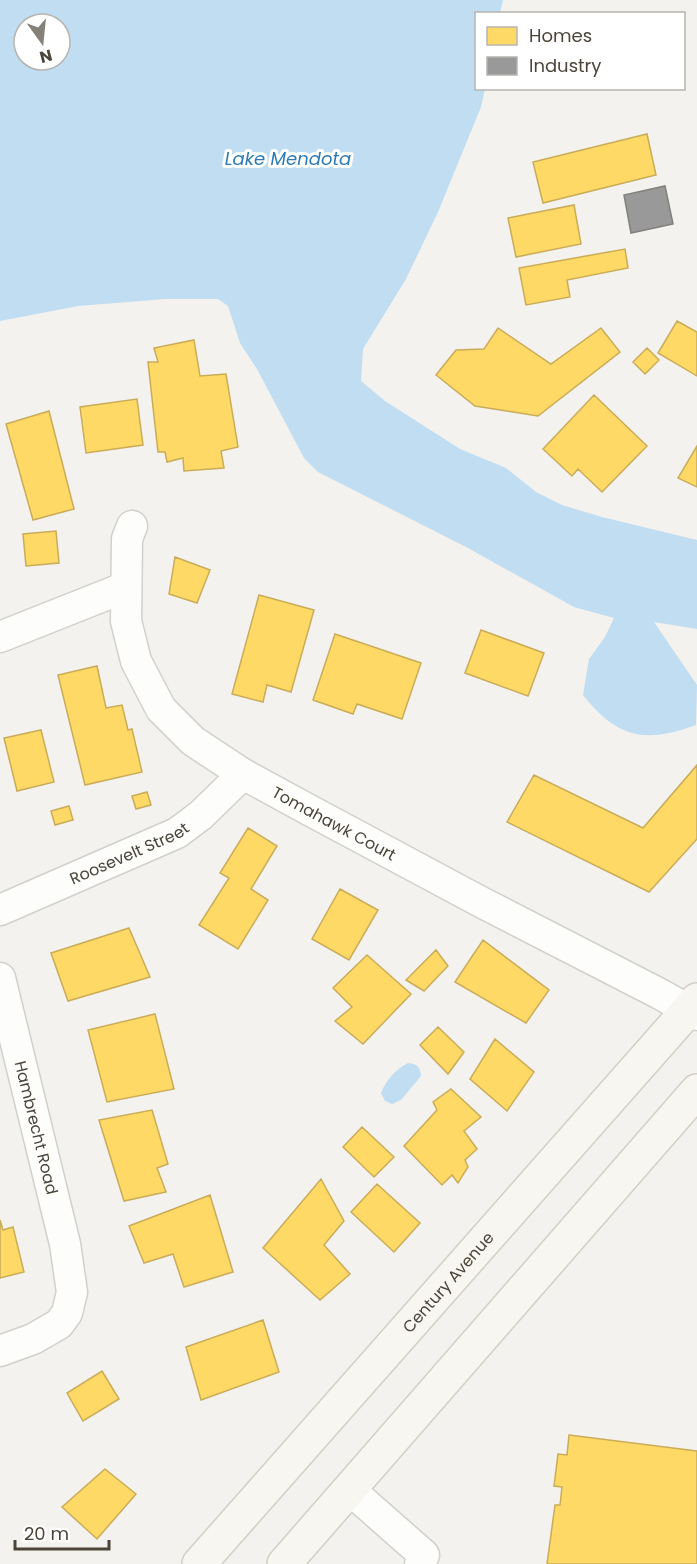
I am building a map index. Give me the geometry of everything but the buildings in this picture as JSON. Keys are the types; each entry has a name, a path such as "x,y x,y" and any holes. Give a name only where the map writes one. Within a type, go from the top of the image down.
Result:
{"main road":[{"name":"Century Avenue","path":"199,1564 694,1008"},
{"path":"284,1564 697,1091"}],"street":[{"name":"Tomahawk Court","path":"132,526 127,539 126,621 136,661 161,709 193,741 243,774 481,902 694,1008"},
{"path":"0,637 126,587"},
{"name":"Roosevelt Street","path":"0,910 177,833 218,801 243,774"},
{"name":"Hambrecht Road","path":"0,978 58,1214 71,1280 70,1303 59,1324 33,1339 0,1351"},
{"path":"349,1490 424,1555 420,1564"}],"water":[{"name":"Lake Mendota","path":"0,0 503,0 500,12 475,12 475,90 485,90 481,107 438,212 406,279 363,349 361,381 385,401 460,449 506,468 536,492 562,505 697,540 697,629 654,622 697,685 696,725 678,731 647,735 620,728 608,720 583,695 589,659 605,637 614,618 574,607 468,548 318,472 304,458 257,369 240,343 228,306 218,299 166,299 78,306 0,321"},
{"path":"408,1063 418,1066 421,1076 401,1100 392,1104 385,1101 381,1093 389,1079"}]}
